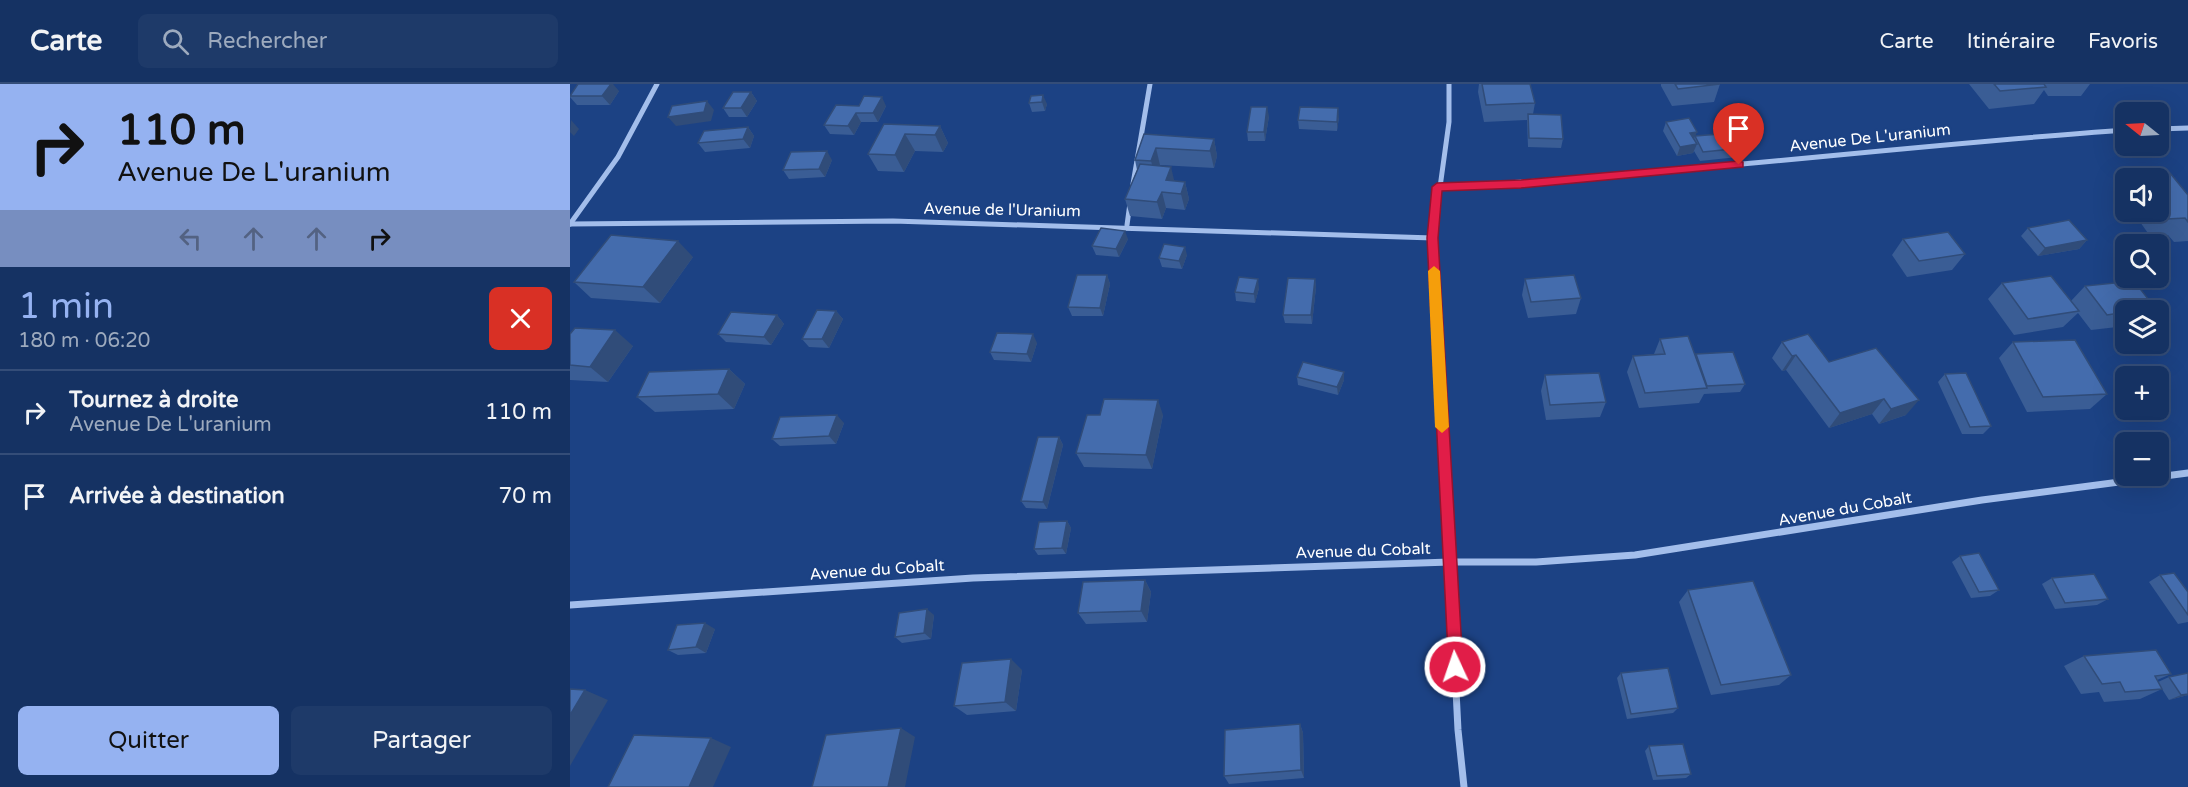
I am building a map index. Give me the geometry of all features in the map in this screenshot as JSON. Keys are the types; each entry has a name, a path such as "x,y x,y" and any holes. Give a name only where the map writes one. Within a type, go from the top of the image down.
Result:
{"street":[{"path":"570,224 605,180 637,128 657,84"},
{"path":"1126,225 1150,84"},
{"path":"1449,84 1448,125 1437,187 1432,238 1458,730 1464,787"},
{"path":"2169,129 2188,128"},
{"name":"Avenue De L'uranium","path":"1437,187 1650,174 1894,148 2115,131"},
{"name":"Avenue de l'Uranium","path":"570,224 714,219 1126,225 1432,238"},
{"name":"Avenue du Cobalt","path":"570,605 923,580 1450,562 1536,562 1635,555 1982,500 2188,473"}],"building":[{"path":"578,84 611,84 602,96 570,96"},
{"path":"1482,84 1530,84 1535,103 1486,105"},
{"path":"1675,84 1720,84 1678,89"},
{"path":"1994,84 2044,84 2046,87 2000,91"},
{"path":"733,92 751,92 741,108 723,108"},
{"path":"1043,95 1042,102 1029,103 1031,96"},
{"path":"864,96 882,97 873,113 856,113 848,126 824,125 836,105 859,106"},
{"path":"707,101 704,112 668,117 672,106"},
{"path":"1251,107 1267,107 1264,132 1247,132"},
{"path":"1300,107 1338,108 1337,122 1298,120"},
{"path":"1528,114 1561,115 1563,139 1529,138"},
{"path":"1689,118 1697,132 1690,133 1697,144 1680,147 1666,122"},
{"path":"884,124 940,126 935,135 905,134 895,155 868,154"},
{"path":"748,127 743,139 698,143 704,131"},
{"path":"1733,133 1742,148 1703,152 1695,136"},
{"path":"1144,134 1214,139 1210,151 1156,148 1151,161 1135,160"},
{"path":"827,151 819,169 783,170 791,152"},
{"path":"1140,164 1171,167 1166,180 1185,182 1181,194 1162,192 1157,202 1125,199"},
{"path":"2169,173 2188,195 2188,222 2185,218 2169,219"},
{"path":"2069,220 2087,240 2045,248 2028,228"},
{"path":"1101,228 1125,231 1116,249 1092,246"},
{"path":"1948,232 1965,254 1919,261 1903,239"},
{"path":"611,235 678,241 643,287 574,282"},
{"path":"1164,244 1185,247 1179,261 1159,258"},
{"path":"1077,275 1107,275 1100,308 1068,307"},
{"path":"1574,275 1581,298 1531,302 1525,279"},
{"path":"2051,276 2079,311 2028,319 2002,283"},
{"path":"1239,277 1258,279 1254,294 1235,292"},
{"path":"1288,278 1315,279 1311,315 1283,315"},
{"path":"2115,283 2115,288 2140,288 2149,300 2115,300 2115,314 2107,315 2085,286"},
{"path":"817,310 836,311 822,339 802,339"},
{"path":"731,312 777,315 764,337 718,334"},
{"path":"575,328 615,330 590,367 570,365 570,334"},
{"path":"997,333 1033,334 1027,354 990,352"},
{"path":"1808,334 1829,362 1876,348 1919,400 1891,409 1884,399 1840,413 1796,355 1792,356 1782,342"},
{"path":"1688,336 1707,388 1645,393 1633,356 1665,354 1660,339"},
{"path":"2075,340 2107,394 2043,397 2013,342"},
{"path":"1733,352 1745,384 1707,386 1696,354"},
{"path":"1303,362 1344,372 1337,387 1297,377"},
{"path":"729,369 718,394 637,397 649,372"},
{"path":"1599,373 1606,402 1550,405 1545,375"},
{"path":"1966,373 1991,426 1970,427 1945,374"},
{"path":"1104,399 1158,400 1146,455 1076,453 1087,415 1100,415"},
{"path":"837,415 829,436 772,439 780,417"},
{"path":"1038,437 1059,437 1043,502 1021,501"},
{"path":"1067,521 1062,548 1034,549 1039,522"},
{"path":"1979,553 1999,590 1979,592 1960,556"},
{"path":"2174,573 2188,592 2188,615 2160,575"},
{"path":"2094,574 2108,599 2065,603 2052,578"},
{"path":"1145,580 1141,611 1078,613 1083,582"},
{"path":"1753,581 1791,675 1721,685 1688,590"},
{"path":"927,609 924,633 895,637 899,613"},
{"path":"705,623 696,647 668,650 677,625"},
{"path":"2156,650 2171,674 2155,676 2162,689 2125,692 2120,682 2102,684 2084,656"},
{"path":"1011,659 1005,702 954,706 962,663"},
{"path":"1668,668 1678,708 1631,714 1621,673"},
{"path":"2188,673 2188,694 2181,695 2169,677"},
{"path":"570,689 585,690 570,715"},
{"path":"1300,724 1301,770 1224,776 1225,730"},
{"path":"901,728 888,787 812,787 826,735"},
{"path":"634,735 711,738 689,787 608,787"},
{"path":"1683,744 1691,774 1657,776 1649,746"}],"slow traffic":[{"path":"1434,271 1442,427"}],"route":[{"path":"1455,667 1432,238 1437,187 1521,184 1739,165"}]}
